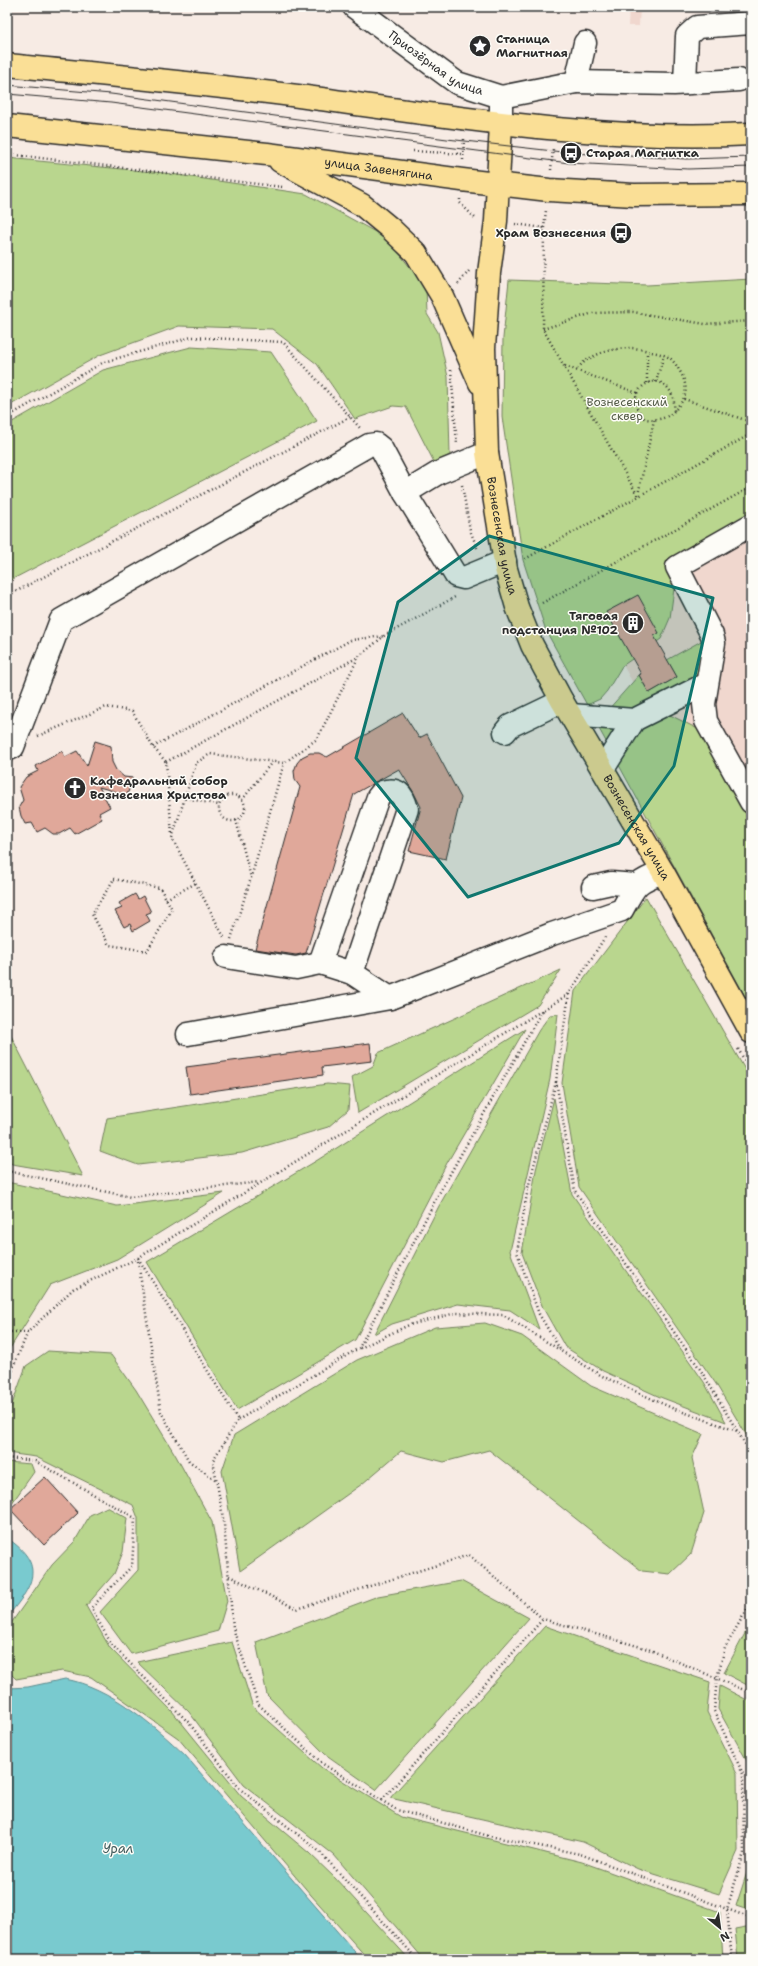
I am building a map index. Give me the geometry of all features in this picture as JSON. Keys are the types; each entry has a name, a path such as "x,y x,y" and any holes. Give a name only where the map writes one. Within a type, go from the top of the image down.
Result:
{"main road":[{"path":"7,65 159,80 501,124 654,135 718,136 751,134"},
{"name":"Вознесенская улица","path":"501,124 496,221 489,273 484,348 487,453 498,566 518,607 532,646 566,708 663,872 743,1038"},
{"name":"улица Завенягина","path":"7,126 267,154 498,185 549,190 634,195 751,194"},
{"path":"267,154 362,205 391,229 416,253 442,296 460,334 485,395"}],"street":[{"name":"Приозёрная улица","path":"354,7 457,83 501,97 501,124"},
{"path":"685,83 687,36 690,31 697,27 751,23"},
{"path":"576,82 585,43"},
{"path":"501,97 576,82 685,83 739,80"},
{"path":"10,748 59,623 62,619 372,444 376,444 381,448 405,493 456,576 461,578 498,566"},
{"path":"405,493 438,473 487,453"},
{"path":"751,525 677,567 712,635 713,649 706,684 704,704 706,721 751,802"},
{"path":"603,769 634,720 706,684"},
{"path":"505,732 510,726 566,708 634,720"},
{"path":"320,963 378,797 382,792 389,790 397,792 403,796 407,809 352,973"},
{"path":"188,1034 390,998 552,934 622,910 635,885 642,880 663,872"},
{"path":"593,887 611,883 635,885"},
{"path":"226,947 296,968 320,963 352,973 390,998"}],"path":[{"path":"466,119 460,203 477,221 496,221 544,228"},
{"path":"555,129 544,228 543,329 638,496"},
{"path":"413,150 463,154"},
{"path":"7,154 266,184 289,189"},
{"path":"442,296 452,291 469,270"},
{"path":"543,329 593,313 601,312 632,312 705,324 751,321"},
{"path":"7,417 104,362 192,338 283,342 372,444"},
{"path":"576,371 580,364 587,359 612,350 632,348 664,355 670,359 681,372 686,387 684,399 674,413 663,419 654,420 645,419 638,411 635,402 637,393 641,386 650,381 656,382 668,386 673,394 674,413"},
{"path":"646,383 647,351"},
{"path":"656,382 664,355"},
{"path":"564,366 637,393"},
{"path":"450,367 458,464 470,530 498,566 638,496 751,434"},
{"path":"684,399 751,422"},
{"path":"7,599 11,594 350,417"},
{"path":"638,496 654,420"},
{"path":"748,489 751,476"},
{"path":"542,603 751,487"},
{"path":"166,762 358,657 384,636 460,594"},
{"path":"153,747 351,640 384,636"},
{"path":"226,947 251,878 284,763 317,739 358,657"},
{"path":"10,748 106,707 132,711 153,747 166,762 172,838 196,883 226,947"},
{"path":"172,838 196,762 210,754 284,763"},
{"path":"242,800 272,762"},
{"path":"229,795 236,796 242,800 244,807 242,815 236,820 223,818 219,812 219,804 223,798 229,795"},
{"path":"185,798 219,804"},
{"path":"236,820 251,878"},
{"path":"114,879 160,888 166,898 172,909 147,951 109,945 92,914 114,879"},
{"path":"166,898 196,883"},
{"path":"561,1351 539,1314 517,1252 528,1188 556,1081 569,994 606,935"},
{"path":"7,1390 14,1365 28,1332 73,1289 138,1258 569,994"},
{"path":"359,1348 437,1197 544,1009"},
{"path":"743,1038 751,1071"},
{"path":"556,1081 575,1191 700,1369 751,1454"},
{"path":"7,1171 131,1196 262,1181"},
{"path":"138,1258 238,1420"},
{"path":"138,1258 161,1412 189,1461 216,1480"},
{"path":"737,1431 672,1408 602,1376 504,1315 456,1313 409,1325 359,1348 238,1420 213,1460 224,1524 233,1628 258,1704 323,1764 397,1810 489,1836 580,1854 751,1918"},
{"path":"7,1332 28,1332"},
{"path":"7,1458 35,1461 134,1518 132,1566 91,1608 112,1645 189,1723 240,1789 320,1852 417,1959"},
{"path":"229,1576 297,1609 469,1555 544,1619 648,1650 751,1693"},
{"path":"732,1959 727,1909 744,1853 743,1774 714,1712 717,1678 725,1648 751,1602"},
{"path":"382,1800 544,1619"}],"highlighted area":[{"path":"489,536 713,598 674,766 619,843 468,897 356,758 398,602"}],"shaded area":[{"path":"629,7 640,7 639,26 628,26"},
{"path":"751,494 751,898 585,596"}],"green space":[{"path":"7,158 164,173 306,194 388,239 426,288 427,314 438,332 448,377 450,455 434,462 406,407 393,406 355,419 317,364 272,329 179,326 100,355 7,407"},
{"name":"Вознесенский cквер","path":"751,279 751,526 677,567 670,618 661,639 622,666 607,691 600,699 587,705 546,631 523,560 502,417 503,338 509,280 647,285"},
{"path":"191,347 271,352 317,421 7,582 7,425 103,370"},
{"path":"712,635 706,684 660,710 714,737 751,801 751,1007 597,725 607,711 639,675 649,693 677,677 667,660"},
{"path":"646,897 751,1080 751,1443 716,1384 579,1187 562,1083 575,991"},
{"path":"561,970 538,1005 358,1113 352,1077 373,1066 378,1053"},
{"path":"558,1014 550,1079 510,1251 539,1329 510,1310 458,1304 392,1324 374,1334 439,1206 539,1030 550,1015"},
{"path":"7,1028 83,1176 12,1164 7,1160"},
{"path":"525,1029 447,1163 355,1340 237,1410 147,1262 316,1161"},
{"path":"327,1084 350,1086 348,1110 328,1127 242,1153 138,1165 100,1151 107,1118"},
{"path":"554,1098 572,1194 704,1382 726,1422 660,1397 603,1371 565,1347 543,1308 522,1253 536,1170"},
{"path":"7,1182 117,1206 224,1193 117,1259 50,1285 7,1353"},
{"path":"485,1323 522,1336 591,1386 703,1434 692,1458 704,1513 691,1554 670,1574 642,1571 489,1450 444,1462 401,1451 362,1484 240,1571 222,1471 234,1435 357,1360 435,1327"},
{"path":"48,1351 111,1355 136,1390 176,1456 212,1522 227,1601 218,1631 131,1654 100,1612 138,1570 138,1518 133,1505 36,1457 7,1453 7,1418 26,1366"},
{"path":"7,1462 31,1464 34,1472 7,1510"},
{"path":"107,1507 127,1518 123,1552 114,1574 86,1606 110,1648 172,1711 241,1796 309,1853 335,1878 409,1959 368,1959 311,1895 178,1738 91,1677 62,1671 16,1679 7,1670 7,1629 52,1565 75,1541 90,1515"},
{"path":"461,1581 529,1618 376,1790 325,1754 267,1695 256,1642 378,1596"},
{"path":"751,1622 751,1687 724,1673"},
{"path":"545,1626 710,1682 707,1712 737,1773 738,1851 719,1894 638,1869 583,1842 390,1798"},
{"path":"232,1642 253,1707 322,1768 401,1817 582,1862 720,1912 723,1959 443,1959 422,1957 334,1855 244,1785 189,1712 137,1662"},
{"path":"720,1686 751,1702 751,1768 718,1709"},
{"path":"751,1860 751,1911 736,1906"},
{"path":"751,1926 751,1959 738,1959 735,1929"}],"water":[{"path":"7,1538 20,1548 28,1557 32,1576 24,1595 7,1617"},
{"name":"Урал","path":"65,1679 82,1683 98,1690 130,1708 159,1731 185,1755 361,1959 7,1959 7,1686 9,1688 28,1687"}],"building":[{"path":"638,595 659,633 654,636 677,677 649,693 639,675 641,674 606,612"},
{"path":"403,713 419,738 427,734 461,798 446,859 409,851 421,807 399,769 354,794 306,953 296,955 255,949 300,787 295,780 294,771 297,763 302,757 310,753 319,753 327,757"},
{"name":"Кафедральный собор Вознесения Христова","path":"95,741 111,746 112,762 116,770 124,777 133,778 127,795 99,787 110,807 99,813 102,819 75,834 70,828 59,834 53,834 45,828 37,832 32,823 25,824 19,807 23,800 19,787 26,777 38,771 36,766 62,751 65,757 77,751 87,766"},
{"path":"135,894 138,899 143,896 151,912 146,914 150,921 133,931 130,924 124,927 115,911 122,908 119,903"},
{"path":"370,1043 372,1061 322,1067 323,1075 190,1094 186,1067"},
{"path":"45,1477 78,1513 44,1545 10,1509"}],"tram line":[{"path":"7,85 111,94 447,139 571,153 687,159 751,157"},
{"path":"7,94 111,103 569,163 688,169 751,167"}],"place":[{"name":"Станица Магнитная","path":"480,46"},
{"name":"Старая Магнитка","path":"571,153"},
{"name":"Храм Вознесения","path":"621,233"},
{"name":"Тяговая подстанция №102","path":"633,623"},
{"name":"Кафедральный собор Вознесения Христова","path":"75,788"}]}
